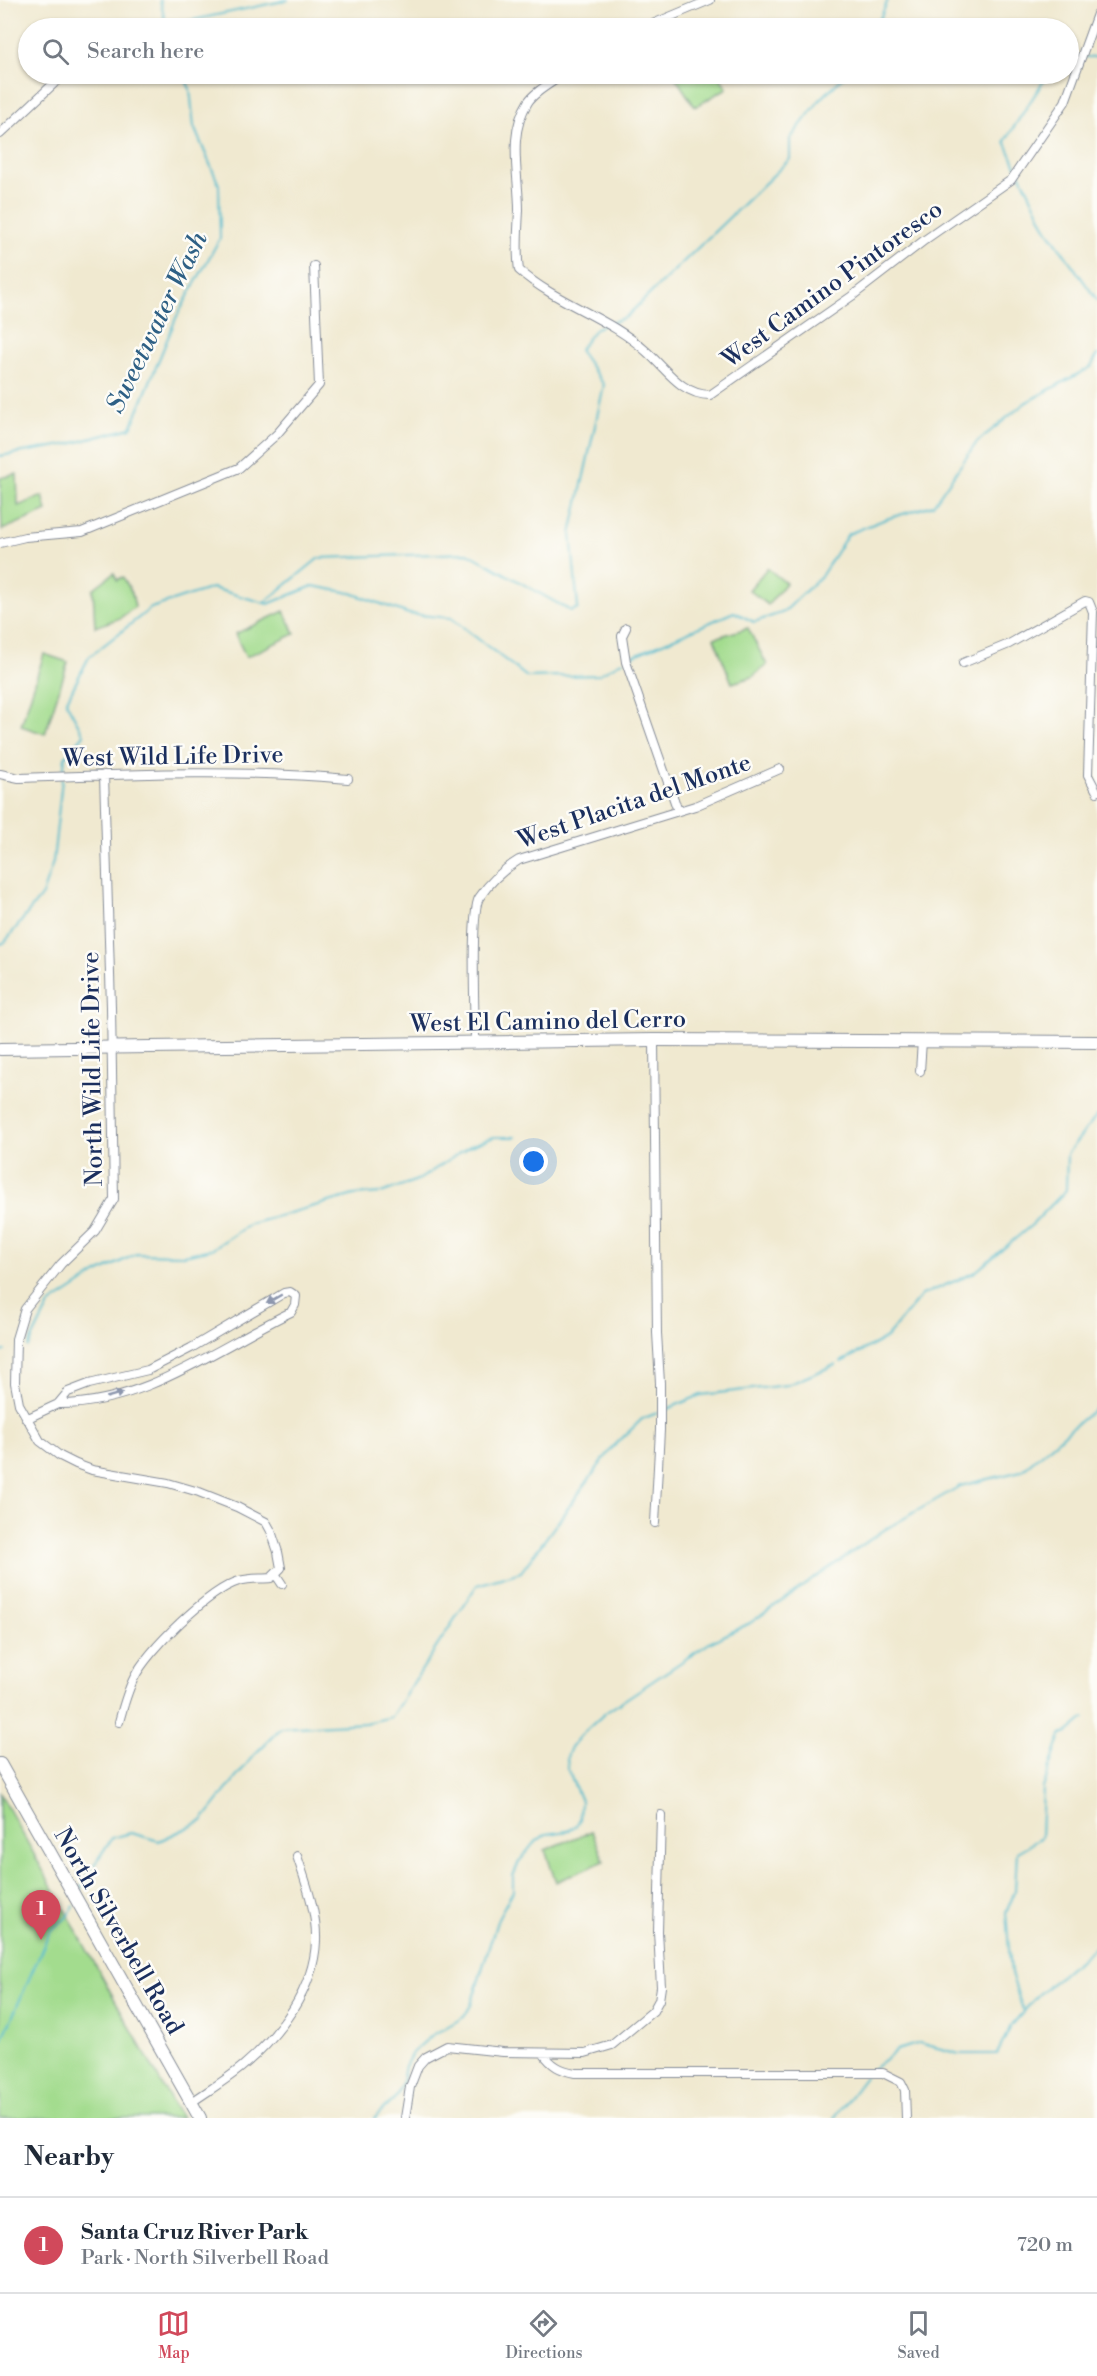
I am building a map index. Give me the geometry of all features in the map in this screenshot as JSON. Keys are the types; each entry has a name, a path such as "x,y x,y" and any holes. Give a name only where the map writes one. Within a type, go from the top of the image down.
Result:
{"street":[{"path":"667,18 710,0"},
{"name":"West Camino Pintoresco","path":"1079,64 1097,14"},
{"path":"0,134 53,84"},
{"name":"West Camino Pintoresco","path":"550,84 529,99 518,120 516,150 519,209 516,251 519,270 538,287 617,328 646,351 681,385 700,395 710,395 852,296 926,239 1011,180 1065,102 1072,84"},
{"path":"0,543 24,537 82,532 239,468 277,434 319,386 314,266"},
{"path":"963,663 1010,644 1085,601 1089,602 1094,612 1088,775 1097,792"},
{"path":"626,628 622,636 626,662 678,811"},
{"name":"West Placita del Monte","path":"475,1042 478,900 508,867 519,860 678,811 780,769"},
{"name":"West Wild Life Drive","path":"0,774 19,778 244,773 300,774 348,779"},
{"name":"North Wild Life Drive","path":"104,775 114,1199 95,1231 61,1264 25,1309 16,1338 15,1383 19,1404 40,1440 60,1456 76,1464 92,1470 135,1476 199,1492 237,1507 266,1522 281,1561 281,1568 276,1575"},
{"path":"654,1040 657,1333 660,1383 655,1524"},
{"name":"West El Camino del Cerro","path":"0,1049 654,1040 1097,1042"},
{"path":"920,1071 922,1041"},
{"path":"26,1419 58,1404 68,1392 89,1384 148,1370 191,1348 284,1293 290,1292 296,1296 291,1312 158,1382 78,1404 58,1404"},
{"path":"119,1722 135,1677 156,1649 222,1589 238,1581 271,1578 276,1575 282,1584"},
{"name":"North Silverbell Road","path":"0,1764 201,2118"},
{"path":"405,2118 410,2087 418,2066 435,2051 447,2046 503,2052 585,2053 612,2045 653,2011 659,2000 661,1987 658,1931 661,1815"},
{"path":"192,2102 244,2065 288,2018 303,1991 316,1941 309,1893 297,1856"},
{"path":"543,2053 551,2064 564,2071 575,2073 883,2073 901,2082 904,2090 906,2118"}],"green space":[{"path":"680,84 724,84 727,88 695,107"},
{"path":"17,474 18,506 43,496 47,511 2,530 0,478"},
{"path":"767,568 786,583 768,605 749,590"},
{"path":"114,573 117,580 123,577 132,593 135,607 120,618 95,627 93,589"},
{"path":"284,611 295,634 246,657 235,634"},
{"path":"748,628 767,665 752,677 732,683 714,638"},
{"path":"44,654 68,662 45,734 21,726"},
{"path":"0,1793 164,2088 181,2118 0,2118"},
{"path":"592,1831 604,1861 556,1882 545,1850"}],"waterway":[{"path":"160,0 164,18"},
{"name":"Sweetwater Wash","path":"202,18 288,0"},
{"path":"880,18 888,0"},
{"path":"1085,57 1097,57"},
{"name":"Sweetwater Wash","path":"0,456 70,444 131,428 176,318 220,238 219,185 194,127 188,84"},
{"path":"610,323 626,317 790,159 790,139 819,101 836,84"},
{"path":"1016,166 1005,141 1042,84"},
{"path":"1019,171 1046,228 1097,300"},
{"path":"265,602 319,558 468,553 571,611 578,608 571,534 604,385 579,350 596,328 604,325"},
{"path":"628,658 734,612 754,622 784,612 822,575 848,534 886,519 933,505 977,442 1025,403 1091,367 1097,355"},
{"path":"63,774 65,757 84,735 66,702 89,657 151,608 212,588 268,604 313,586 351,593 409,614 451,618 527,677 598,675 623,661"},
{"path":"0,944 4,943 42,895 53,862 62,779"},
{"path":"841,1362 886,1338 922,1295 974,1273 1033,1224 1066,1190 1067,1154 1097,1115"},
{"path":"28,1347 49,1305 96,1274 136,1254 184,1255 212,1249 250,1224 354,1195 381,1193 420,1179 470,1146 494,1137 516,1137"},
{"path":"0,1352 5,1351"},
{"path":"662,1411 701,1395 787,1385 835,1365"},
{"path":"374,2118 397,2096 405,2066 412,2053 431,2036 464,2017 471,2005 498,1918 513,1891 513,1876 519,1862 533,1844 546,1834 568,1831 576,1826 580,1819 581,1801 568,1770 567,1757 571,1747 580,1736 605,1713 711,1642 750,1623 884,1530 960,1486 1021,1471 1097,1407"},
{"path":"79,1895 86,1877 112,1838 131,1833 159,1841 202,1821 253,1756 281,1728 365,1723 391,1717 477,1585 521,1572 612,1448 642,1419 657,1413"},
{"path":"1023,2011 1011,1973 1006,1913 1015,1891 1017,1852 1041,1838 1043,1788 1061,1735 1067,1733 1085,1718"},
{"path":"0,2045 50,1931 66,1918 74,1906"},
{"path":"871,2070 897,2050 920,2043 959,2054 997,2054 1011,2026 1038,1995 1097,1945"},
{"path":"834,2118 865,2077"}],"place":[{"name":"Santa Cruz River Park","path":"41,1940"}]}
